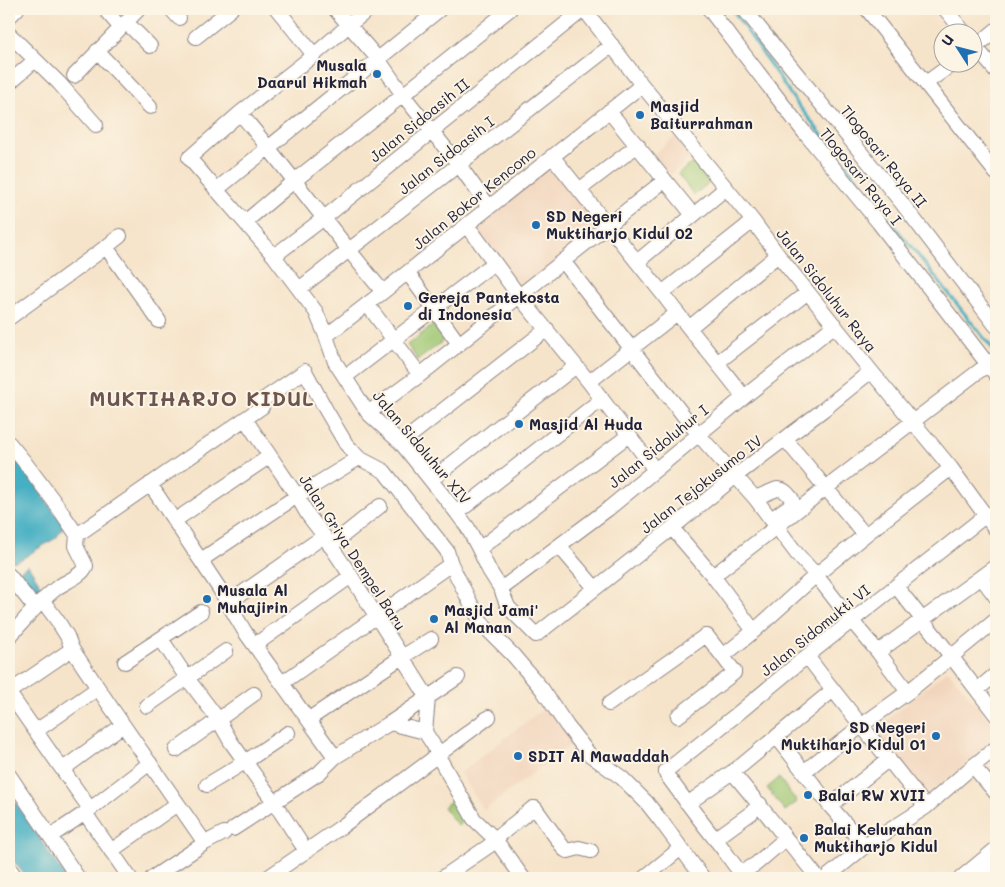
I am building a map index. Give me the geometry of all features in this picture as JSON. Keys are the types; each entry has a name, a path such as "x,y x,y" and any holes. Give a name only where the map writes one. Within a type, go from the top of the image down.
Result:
{"street":[{"path":"9,17 17,9"},
{"path":"106,9 108,14 150,46"},
{"path":"74,76 139,9"},
{"path":"196,37 231,9"},
{"path":"276,9 314,55"},
{"path":"335,9 378,59 403,96 459,165 489,207"},
{"path":"369,9 240,113 383,292"},
{"path":"216,190 440,9"},
{"path":"244,222 510,9"},
{"name":"Jalan Sidoluhur Raya","path":"584,9 778,255 951,468 996,530"},
{"name":"Jalan Sidoasih II","path":"274,256 584,9"},
{"name":"Tlogosari Raya I","path":"709,9 804,132 993,365"},
{"name":"Tlogosari Raya II","path":"744,9 901,202 996,326"},
{"path":"867,9 996,173"},
{"path":"948,10 957,22"},
{"path":"982,41 996,30"},
{"path":"9,34 59,83 96,125"},
{"name":"Jalan Sidoasih I","path":"299,290 612,45"},
{"path":"98,51 150,107"},
{"path":"982,56 996,71"},
{"path":"9,83 35,60"},
{"path":"926,83 941,72"},
{"name":"Jalan Bokor Kencono","path":"326,336 642,84"},
{"path":"609,111 693,215"},
{"name":"Jalan Sidoluhur XIV","path":"240,113 191,155 189,159 274,256 316,312 335,362 368,413 401,443 468,528 501,589 508,607 536,635 551,624"},
{"path":"579,190 638,145"},
{"path":"552,156 744,397"},
{"path":"368,413 420,375 665,180"},
{"path":"637,262 726,188"},
{"path":"662,292 753,221"},
{"path":"466,225 655,470"},
{"path":"9,318 120,236"},
{"path":"106,246 160,321"},
{"path":"689,328 778,255"},
{"path":"563,261 698,434 755,498 908,692"},
{"path":"345,377 494,263"},
{"path":"408,272 459,344"},
{"path":"718,362 808,292"},
{"path":"367,304 420,375"},
{"path":"589,382 677,313"},
{"name":"Jalan Sidoluhur I","path":"501,589 608,509 698,434 835,325"},
{"path":"401,443 547,329"},
{"path":"774,523 826,488 913,421 993,365"},
{"path":"431,480 576,366"},
{"path":"77,535 262,407 261,402 306,371 346,444 360,458 384,471 447,550 451,564 478,617 486,628 514,655 542,688 567,726 589,754 622,778 647,803 702,878"},
{"name":"Jalan Tejokusumo IV","path":"551,624 594,588 736,476 824,410 871,371"},
{"path":"457,513 602,399"},
{"name":"Jalan Griya Dempel Baru","path":"245,419 308,515 351,576 428,698"},
{"path":"479,549 629,435"},
{"path":"785,439 864,535"},
{"path":"9,443 56,504 77,535 76,546 86,566 86,569 36,603 9,637"},
{"path":"174,521 270,456"},
{"path":"201,560 297,496 360,458"},
{"path":"723,656 864,535 951,468"},
{"path":"150,484 246,632 336,757"},
{"path":"713,576 774,523 791,505 792,499 786,491 780,489 755,498"},
{"path":"228,603 380,506"},
{"name":"Jalan Sidomukti VI","path":"686,802 666,774 666,771 736,716 851,620 985,516"},
{"path":"672,528 713,576 754,631"},
{"path":"559,546 594,588"},
{"path":"282,683 451,564"},
{"path":"878,652 996,566"},
{"path":"9,575 36,603 57,620 68,636 72,650 205,843"},
{"path":"255,645 351,576"},
{"path":"981,577 996,597"},
{"path":"896,586 996,715"},
{"path":"125,662 201,612"},
{"path":"805,772 862,725 908,692 996,620"},
{"path":"609,704 705,636 709,637 734,671 732,676 678,716"},
{"path":"161,639 218,719 231,742 306,851"},
{"path":"309,720 431,639"},
{"path":"72,650 9,693 62,769 127,877"},
{"path":"147,706 226,651"},
{"path":"807,656 926,807"},
{"path":"976,690 996,674"},
{"path":"152,878 319,773 336,757 390,724 458,677"},
{"path":"36,731 98,688"},
{"path":"785,839 756,864 741,873 686,802 690,802 732,772 833,690"},
{"path":"176,750 254,694"},
{"path":"424,732 428,698"},
{"path":"267,878 490,717"},
{"path":"390,724 424,732 434,746 474,818 495,839 522,878"},
{"path":"62,769 123,725"},
{"path":"207,785 288,733"},
{"path":"777,737 830,806 865,846"},
{"path":"826,878 865,846 926,807 996,748"},
{"path":"830,806 889,759"},
{"path":"51,836 88,811 150,763"},
{"path":"973,766 996,793"},
{"path":"732,772 760,804 785,839 818,878"},
{"path":"9,775 78,878"},
{"path":"111,851 177,804"},
{"path":"716,839 760,804"},
{"path":"442,878 489,846 533,808 535,808 565,850 583,848 591,851"},
{"path":"644,878 681,848"},
{"path":"962,878 996,850"},
{"path":"981,878 996,866"},
{"path":"9,868 16,878"}],"shaded area":[{"path":"677,135 694,156 670,175 653,155"},
{"name":"SD Negeri Muktiharjo Kidul 02","path":"550,161 601,225 521,289 470,225"},
{"name":"SD Negeri Muktiharjo Kidul 01","path":"948,670 996,729 996,740 925,797 872,732"},
{"name":"SDIT Al Mawaddah","path":"547,706 574,742 484,810 460,773"}],"green space":[{"path":"694,161 710,182 694,195 678,174"},
{"path":"435,324 446,339 418,360 407,345"},
{"path":"779,778 797,802 785,811 767,788"},
{"path":"456,797 470,816 458,826 443,807"}],"water":[{"path":"9,447 64,526 56,538 22,559 13,562 9,557"},
{"path":"28,565 42,587 32,593 18,572"},
{"path":"9,792 67,878 27,878 9,855"}],"waterway":[{"path":"732,9 795,101 996,353"}],"place":[{"name":"Musala Daarul Hikmah","path":"377,74"},
{"name":"Masjid Baiturrahman","path":"640,115"},
{"name":"SD Negeri Muktiharjo Kidul 02","path":"536,225"},
{"name":"Gereja Pantekosta di Indonesia","path":"408,306"},
{"name":"Masjid Al Huda","path":"519,424"},
{"name":"Musala Al Muhajirin","path":"207,599"},
{"name":"Masjid Jami' Al Manan","path":"434,619"},
{"name":"SD Negeri Muktiharjo Kidul 01","path":"936,736"},
{"name":"SDIT Al Mawaddah","path":"518,756"},
{"name":"Balai RW XVII","path":"808,795"},
{"name":"Balai Kelurahan Muktiharjo Kidul","path":"804,838"}],"district":[{"name":"MUKTIHARJO KIDUL","path":"202,398"}]}
